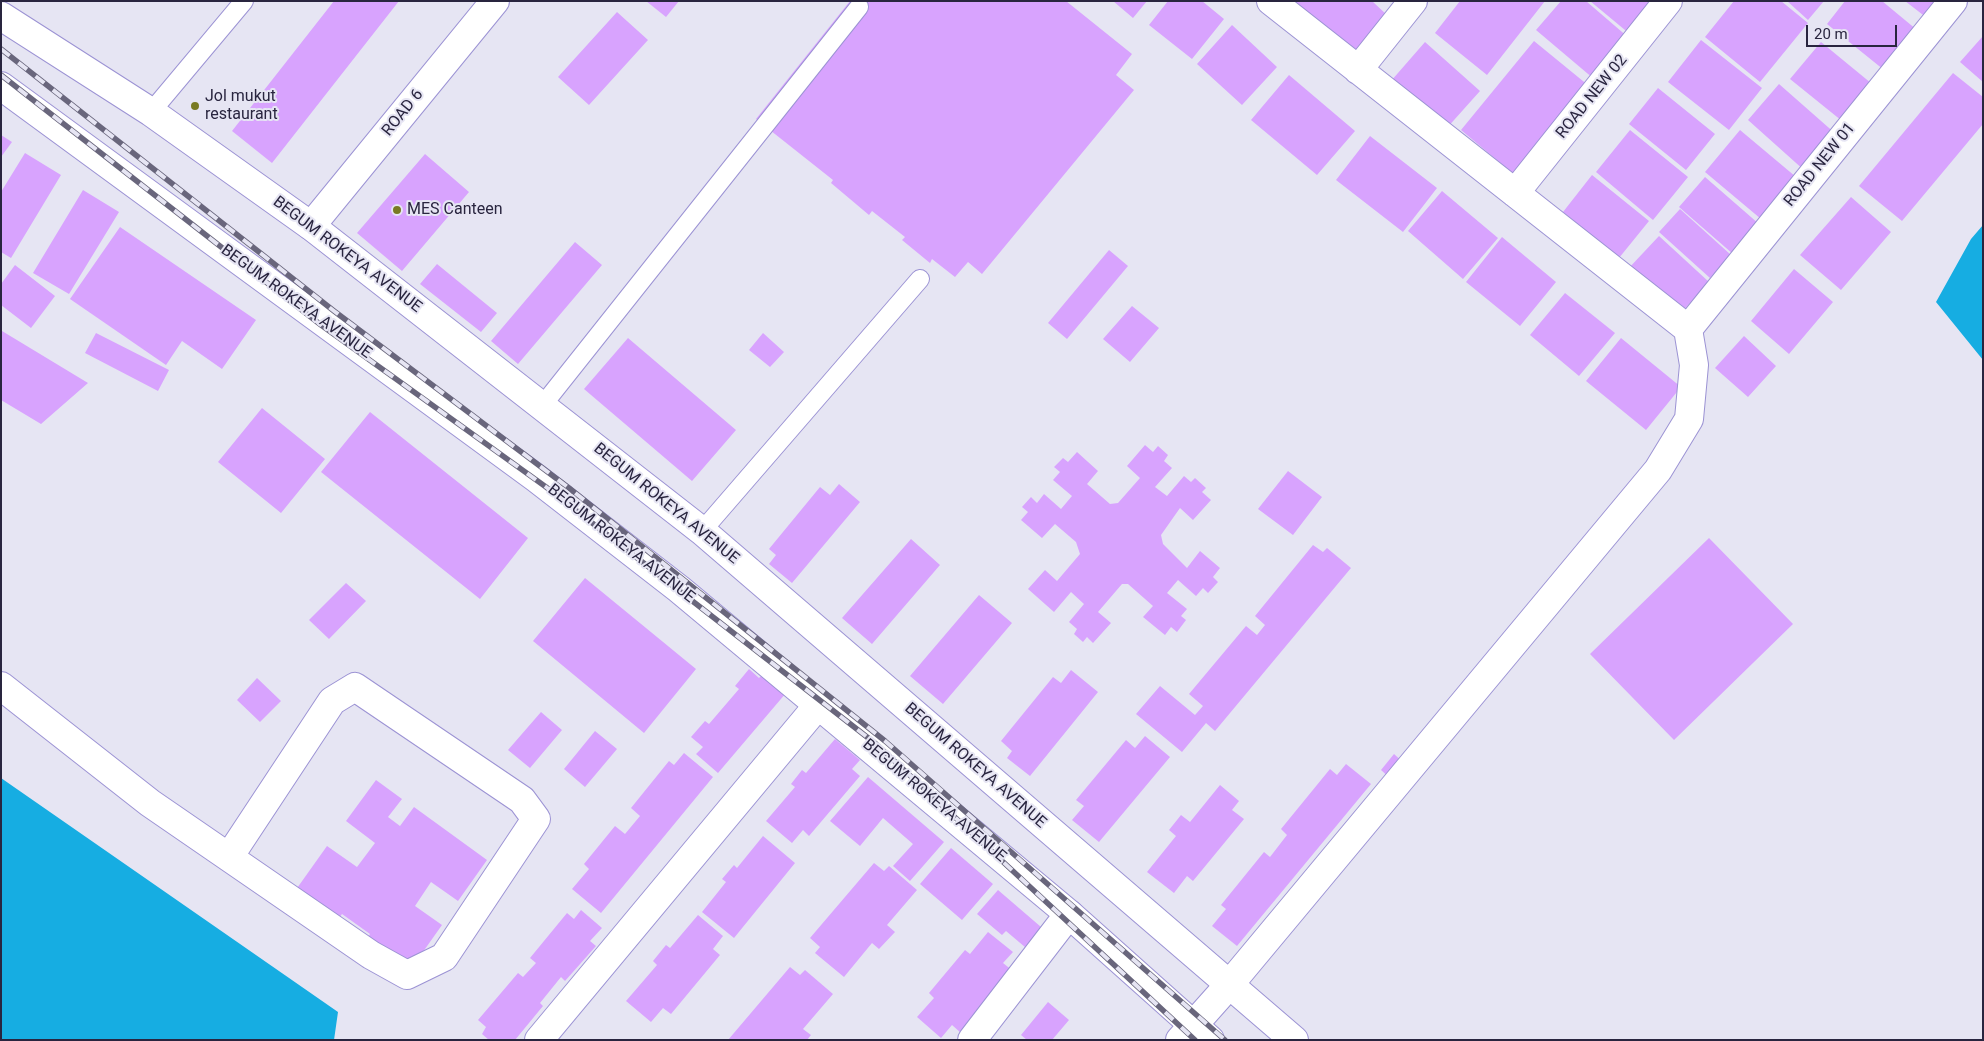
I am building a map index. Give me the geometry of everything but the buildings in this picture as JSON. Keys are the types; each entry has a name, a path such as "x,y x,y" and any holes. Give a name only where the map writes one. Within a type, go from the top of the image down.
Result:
{"street":[{"name":"ROAD 6","path":"311,226 495,1"},
{"path":"1194,1035 1229,985 1658,470 1689,419 1694,365 1688,329 1271,1"},
{"path":"1358,70 1413,1"},
{"name":"ROAD NEW 02","path":"1515,193 1668,1"},
{"name":"ROAD NEW 01","path":"1688,329 1953,1"},
{"name":"BEGUM ROKEYA AVENUE","path":"1,16 151,112 311,226 702,531 1294,1040"},
{"name":"BEGUM ROKEYA AVENUE","path":"1,86 536,478 679,589 1069,914 1194,1035"},
{"path":"1,686 150,803 371,955 407,975 444,957 536,820 522,800 355,687 332,701 229,857"},
{"path":"539,1040 819,704"},
{"path":"972,1040 1069,914"}],"lane":[{"path":"151,112 244,1"},
{"path":"542,406 859,7"},
{"path":"702,531 920,279"}],"water":[{"path":"1983,225 1983,360 1936,302 1971,239"},
{"path":"1,778 338,1012 334,1040 1,1040"}],"railway":[{"path":"1,49 334,311 569,488 885,741 1225,1040"},
{"path":"1,75 321,325 546,487 876,744 1195,1040"}],"place":[{"name":"Jol mukut restaurant","path":"195,106"},
{"name":"MES Canteen","path":"397,210"}]}
